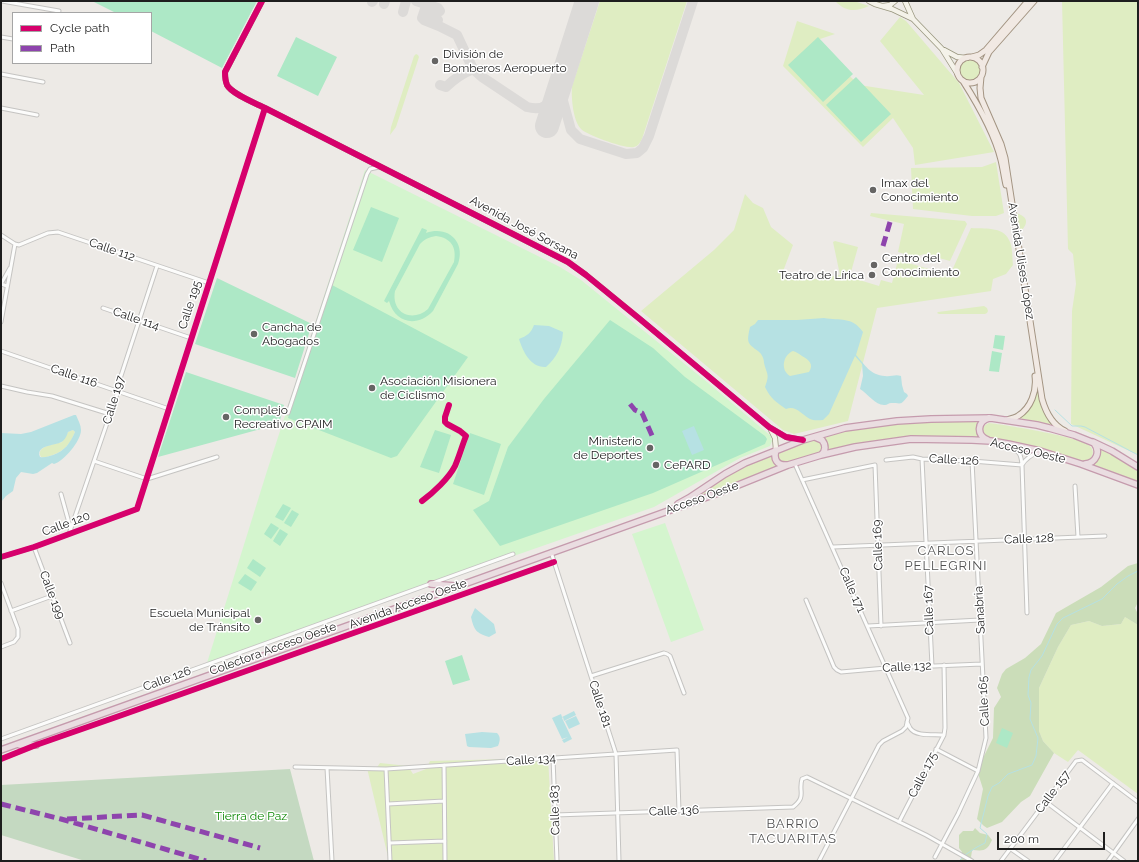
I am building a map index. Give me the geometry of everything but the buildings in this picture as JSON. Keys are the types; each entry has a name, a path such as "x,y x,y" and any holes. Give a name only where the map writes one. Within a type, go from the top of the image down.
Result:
{"highway":[{"name":"Acceso Oeste","path":"658,514 689,498 725,474 745,463 776,450 803,440 845,428 896,421 991,418 1037,425 1074,435 1089,441 1112,451 1138,467"},
{"path":"991,418 981,422 979,429 981,436 984,439 991,441"},
{"path":"814,438 817,437 822,440 825,445 825,451 821,455"},
{"name":"Acceso Oeste","path":"658,514 721,492 788,465 821,455 854,447 911,439 991,441 1008,444 1040,451 1138,485"},
{"path":"1081,464 1089,464 1096,459 1096,446 1094,443 1089,441"},
{"path":"776,450 774,457 777,463 781,465 788,465"},
{"name":"Avenida Acceso Oeste","path":"1,750 658,514"},
{"path":"431,584 457,586"},
{"path":"15,745 36,745"}],"main road":[{"path":"1028,1 986,50 979,55 963,59 958,65 957,73 963,81 967,83 975,82 981,77 982,67 990,52 1034,1"},
{"path":"969,58 978,61 982,67"},
{"name":"Avenida Ulises López","path":"981,77 981,98 1001,144 1005,158 1044,405 1047,413 1060,429 1074,435"},
{"name":"Avenida Ulises López","path":"963,81 975,100 989,128 1001,159 1036,382 1033,397 1028,407 1018,416 1005,420"}],"street":[{"path":"1,7 2,1 59,11"},
{"name":"Avenida José Sorsana","path":"262,1 226,72 228,86 245,98 568,262 641,320 768,427 786,437 803,440"},
{"path":"870,1 913,19"},
{"path":"882,6 895,1"},
{"path":"905,1 913,19 942,49 957,73"},
{"path":"1,37 12,40"},
{"path":"942,49 957,57 969,58"},
{"path":"1,74 43,82"},
{"path":"1,108 37,115"},
{"name":"Calle 195","path":"137,509 265,108"},
{"path":"288,413 367,174 370,169 380,166"},
{"name":"Calle 112","path":"15,244 20,245 48,233 58,232 209,283"},
{"path":"1,236 15,244 1,322"},
{"path":"7,286 1,284 12,264"},
{"name":"Calle 197","path":"69,534 118,391 118,385 157,266"},
{"name":"Calle 114","path":"103,308 191,338"},
{"name":"Calle 116","path":"1,351 169,409"},
{"path":"1,386 52,396 110,414"},
{"name":"Avenida José Sorsana","path":"768,427 775,438 776,450"},
{"path":"1008,444 1018,451 1021,456 1027,613"},
{"path":"1022,465 1028,457 1040,451"},
{"name":"Calle 126","path":"886,460 913,456 922,459 1022,465"},
{"path":"94,461 147,479 217,457"},
{"name":"Calle 167","path":"922,459 932,666"},
{"name":"Sanabria","path":"972,461 982,664"},
{"name":"Calle 171","path":"795,464 868,626 908,720"},
{"name":"Calle 169","path":"802,480 875,464 880,626"},
{"path":"1076,486 1078,537"},
{"path":"61,494 71,530"},
{"name":"Calle 120","path":"1,557 34,547 137,509"},
{"name":"Calle 128","path":"833,547 1105,536"},
{"name":"Calle 199","path":"34,547 70,643"},
{"name":"Calle 181","path":"551,552 616,754 619,861"},
{"name":"Calle 126","path":"1,740 513,554"},
{"name":"Colectora Acceso Oeste","path":"1,759 36,745 554,562"},
{"path":"1,584 18,629 18,637 14,642 1,647"},
{"path":"11,611 52,596"},
{"name":"Calle 132","path":"806,600 834,667 841,672 886,668 982,664"},
{"path":"868,626 980,620"},
{"path":"591,676 664,653 670,656 684,692"},
{"name":"Calle 165","path":"935,858 978,771 986,738 982,664"},
{"name":"Calle 175","path":"899,822 944,735 944,666"},
{"path":"908,720 910,728 914,732 920,734 944,735"},
{"path":"819,861 879,745 883,740 902,731 906,727 908,720"},
{"path":"936,749 978,771"},
{"name":"Calle 134","path":"295,767 386,769 677,750 678,811"},
{"name":"Calle 183","path":"553,758 557,861"},
{"name":"Calle 157","path":"1000,861 1011,849 1076,761 1082,760 1113,783"},
{"path":"444,766 445,861"},
{"path":"327,768 332,861"},
{"path":"386,769 390,861"},
{"name":"Calle 136","path":"555,815 793,807 798,803 801,797 802,779 807,777 851,798"},
{"path":"1055,861 1113,783 1138,802"},
{"path":"851,798 972,861"},
{"path":"388,804 444,801"},
{"path":"1046,802 1124,861"},
{"path":"1108,861 1138,819"},
{"path":"390,843 445,842"},
{"path":"1011,849 1028,861"}],"green space":[{"path":"92,1 257,1 222,68 152,32 152,12 114,12"},
{"path":"600,1 687,1 642,139 637,146 634,147 615,144 585,132 578,125 574,115 572,86"},
{"path":"835,1 854,1 869,6 851,10 839,5"},
{"path":"1062,1 1138,1 1138,455 1071,424 1072,311 1076,284 1073,254 1068,249"},
{"path":"900,17 906,21 959,83 994,152 915,165 913,148 893,118 863,147 783,66 797,21 835,34 814,41 859,85 924,95 880,41"},
{"path":"296,37 337,57 318,96 277,76"},
{"path":"818,37 853,74 823,102 788,65"},
{"path":"416,54 419,57 396,127 390,135 391,127 414,56"},
{"path":"966,60 974,60 980,66 980,74 974,80 966,80 960,74 960,66"},
{"path":"856,77 891,114 861,142 826,105"},
{"path":"996,162 1004,213 996,216 972,216 913,209 911,168 982,167"},
{"path":"365,170 560,267 581,280 707,382 771,436 772,441 770,446 740,458 654,507 207,663 267,471"},
{"path":"745,194 753,203 763,208 771,227 793,245 782,274 809,280 840,275 833,242 835,241 858,247 851,272 856,274 856,279 879,286 881,280 892,283 898,260 950,275 971,228 992,229 1002,232 1011,245 1013,265 1006,274 993,279 991,291 877,308 848,421 794,434 783,430 641,311 714,250 734,230"},
{"path":"371,207 399,218 382,262 353,250"},
{"path":"871,213 965,221 967,224 950,261 924,254 915,257 898,252 904,224 870,216"},
{"path":"1016,213 1024,217 1026,222 1019,233"},
{"path":"422,228 427,230 426,233 441,231 448,233 453,237 457,242 459,249 460,256 458,264 433,311 420,320 407,321 396,314 389,301 387,303 384,301","holes":["431,237 441,237 452,244 455,252 454,262 428,309 416,315 404,314 396,305 395,291 420,244"]},
{"path":"1015,237 1042,410 1053,426 1019,418 1029,409 1037,383"},
{"name":"Cancha de Abogados","path":"217,278 312,324 295,378 195,344"},
{"name":"Asociación Misionera de Ciclismo","path":"332,285 468,357 397,456 391,458 288,418"},
{"path":"984,306 988,311 985,314 937,313 938,312"},
{"path":"610,320 653,348 685,377 765,436 767,439 765,444 653,493 500,546 473,510 489,501 508,447 544,399"},
{"path":"995,335 1005,336 1003,350 993,348"},
{"path":"992,351 1002,353 999,372 989,371"},
{"name":"Complejo Recreativo CPAIM","path":"186,372 284,405 279,424 158,457"},
{"path":"985,419 980,422 984,440 911,438 823,454 827,449 827,442 819,437 846,430 897,422"},
{"path":"989,423 1073,439 1090,446 1092,448 1092,455 1090,459 1081,461 1056,453 988,438 982,433 982,431 983,428"},
{"path":"73,430 75,432 73,437 62,450 50,456 41,457 40,453 43,448 62,442 68,432"},
{"path":"435,430 451,435 439,473 420,467"},
{"path":"470,433 501,444 484,495 453,484"},
{"path":"813,440 819,441 822,444 820,454 784,464 778,459 777,455 779,452"},
{"path":"1099,448 1121,460 1138,472 1138,483 1126,477 1091,465 1098,458"},
{"path":"774,453 774,461 780,466 688,501 745,464"},
{"path":"283,504 291,508 283,521 275,517"},
{"path":"292,510 299,514 291,527 284,523"},
{"path":"271,523 279,528 271,539 264,534"},
{"path":"665,523 704,630 671,642 632,534"},
{"path":"280,529 288,534 280,546 273,541"},
{"path":"253,559 266,568 260,577 247,568"},
{"path":"1138,563 1138,602 1135,608 1138,614 1138,625 1125,617 1121,624 1102,626 1089,621 1071,625 1058,647 1039,688 1039,731 1043,741 1054,753 1030,796 1021,802 1002,822 987,828 977,819 983,789 977,770 993,738 994,708 1001,697 997,688 1002,674 1006,669 1025,658 1041,644 1056,613 1101,587 1128,566"},
{"path":"245,574 257,582 251,591 238,583"},
{"path":"1125,617 1138,625 1138,794 1078,750 1068,762 1054,753 1043,741 1039,731 1039,688 1058,647 1071,625 1089,621 1102,626 1121,624"},
{"path":"462,655 470,680 453,685 445,661"},
{"path":"1002,728 1013,733 1007,748 996,743"},
{"path":"548,758 554,861 389,861 367,768 375,770 380,763 408,766 413,774 426,769 430,761"},
{"name":"Tierra de Paz","path":"290,769 314,861 85,861 1,835 1,785"},
{"path":"975,828 980,833 988,835 992,840 985,850 972,851 971,857 974,861 961,861 962,852 959,848 959,835 963,831 973,831"}],"water":[{"path":"824,318 845,320 855,323 863,332 856,355 868,369 875,374 901,376 904,392 908,396 901,403 882,405 875,402 860,389 863,376 862,364 855,356 829,414 823,420 812,420 796,409 786,409 783,407 771,397 765,387 768,375 763,358 762,355 749,343 749,333 750,327 758,320","holes":["793,351 810,362 811,367 809,372 790,376 787,373 784,367 785,359"]},
{"path":"534,325 549,326 563,332 558,351 546,367 536,365 528,358 519,339 528,334"},
{"path":"74,415 76,415 81,430 78,440 67,455 58,462 54,464 52,463 37,473 33,474 21,472 16,478 13,491 1,502 1,433 21,434 31,432","holes":["73,430 75,432 64,449 57,453 40,457 39,453 41,450 48,446 60,443 66,438 68,432"]},
{"path":"694,426 704,450 692,455 682,431"},
{"path":"475,608 494,624 496,633 489,637 476,630 471,617"},
{"path":"574,711 576,715 564,721 563,717 562,718 572,739 564,743 562,740 568,737 562,739 552,718 561,714 562,717"},
{"path":"576,716 580,724 569,729 565,721"},
{"path":"482,732 497,733 500,739 498,746 491,748 467,746 465,734"}],"waterway":[{"path":"1055,410 1072,426 1085,427 1138,455"},
{"path":"965,855 985,843 987,834 980,828 988,796 992,787 999,783 1008,774 1032,765 1036,756 1038,738 1030,719 1031,703 1028,695 1029,677 1031,670 1042,656 1057,624 1063,618 1102,599 1117,584 1138,571"},
{"path":"959,861 963,857"}],"taxiway":[{"path":"403,12 406,1"},
{"path":"416,1 438,8 440,11"},
{"path":"559,86 571,130 580,139 626,154 637,153 643,148 649,136 693,1"},
{"path":"425,5 426,12 434,15 438,20"},
{"path":"425,9 422,18 424,20 457,35 473,69 482,77 527,107 544,107 554,97 559,86"},
{"path":"440,85 446,87 459,76 473,69"}],"runway":[{"path":"547,126 587,1"}],"marked path":[{"path":"883,246 890,222"},
{"path":"630,404 635,410 642,413 654,440"},
{"path":"1,804 61,819 206,861"},
{"path":"67,819 142,815 260,848"}],"cycle path":[{"path":"262,1 225,72 227,85 234,92 568,262 641,320 769,427 786,437 803,440"},
{"path":"1,557 34,547 137,509 265,108"},
{"path":"422,501 431,494 452,471 466,436 445,422 449,405"},
{"path":"1,759 36,745 554,562"}],"place":[{"name":"División de Bomberos Aeropuerto","path":"435,61"},
{"name":"Imax del Conocimiento","path":"873,190"},
{"name":"Centro del Conocimiento","path":"874,265"},
{"name":"Teatro de Lírica","path":"872,275"},
{"name":"Cancha de Abogados","path":"254,334"},
{"name":"Asociación Misionera de Ciclismo","path":"372,388"},
{"name":"Complejo Recreativo CPAIM","path":"226,417"},
{"name":"Ministerio de Deportes","path":"650,448"},
{"name":"CePARD","path":"656,465"},
{"name":"Escuela Municipal de Tránsito","path":"258,620"}],"district":[{"name":"CARLOS PELLEGRINI","path":"946,558"},
{"name":"BARRIO TACUARITAS","path":"793,832"}]}
